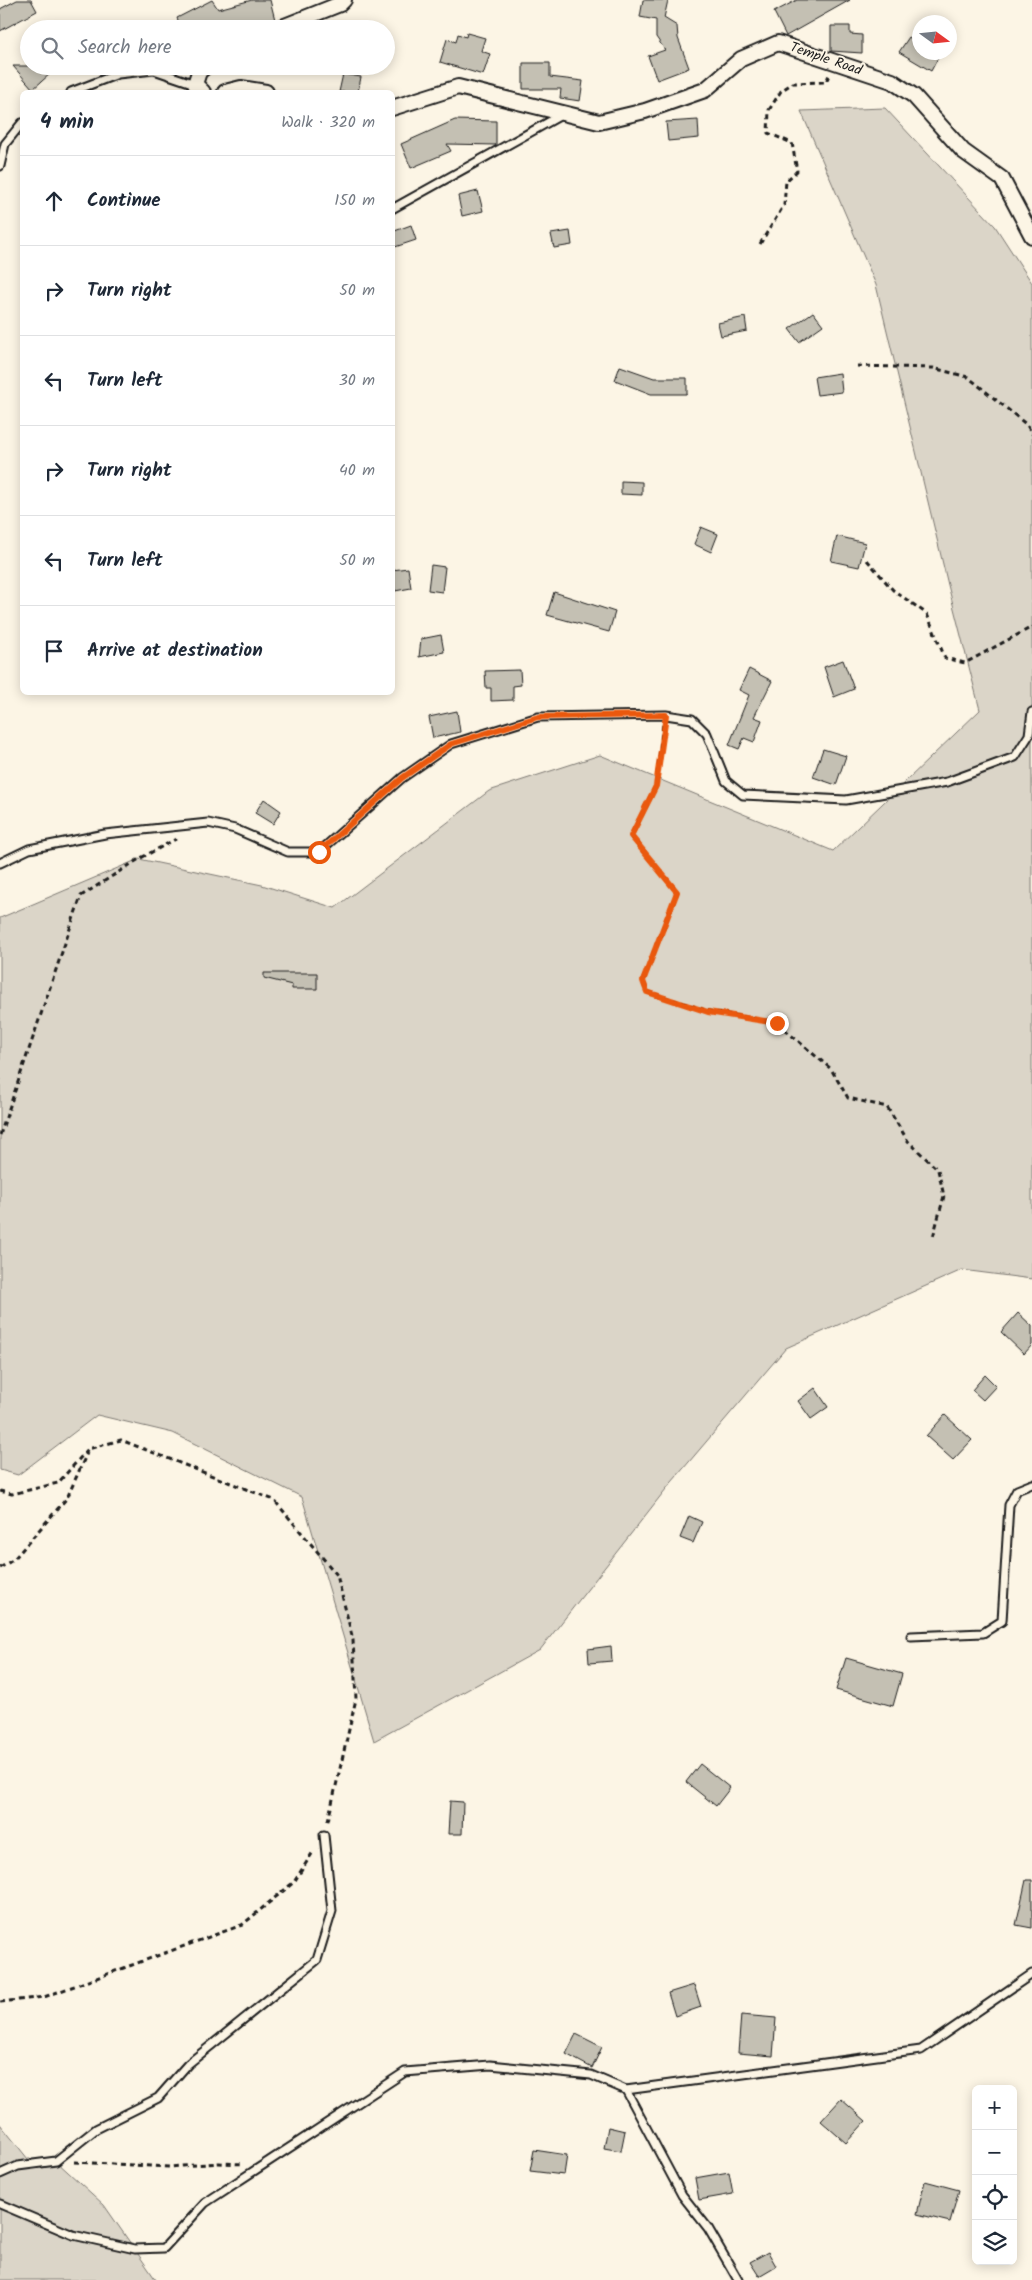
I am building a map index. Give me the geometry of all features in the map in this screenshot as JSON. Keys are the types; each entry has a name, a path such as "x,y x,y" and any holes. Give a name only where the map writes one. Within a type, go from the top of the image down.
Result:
{"street":[{"path":"300,20 340,4 344,0"},
{"name":"Temple Road","path":"395,107 458,87 566,112 599,122 645,111 705,90 741,59 778,43 892,81 914,96 963,151 1002,179 1032,236"},
{"path":"199,75 199,88"},
{"path":"233,90 241,88 254,90"}],"lane":[{"path":"76,90 115,75"},
{"path":"166,75 199,88"},
{"path":"395,207 566,112"},
{"path":"0,166 5,144 20,125"},
{"path":"0,863 29,849 105,834 208,823 235,829 288,852 319,852 402,778 451,744 538,717 666,715 692,719 707,734 726,781 743,795 846,800 947,782 1015,757 1029,736 1032,712"},
{"path":"911,1636 983,1633 1002,1621 1009,1505 1017,1490 1032,1484"},
{"path":"0,2174 18,2166 56,2161 96,2129 158,2098 188,2064 317,1960 332,1911 324,1835"},
{"path":"0,2204 73,2235 136,2249 164,2248 205,2203 405,2072 490,2065 591,2076 626,2090 921,2050 1032,1974"},
{"path":"626,2090 682,2195 708,2228 738,2280"}],"path":[{"path":"760,244 784,205 786,181 797,171 792,143 768,133 769,110 781,90 793,83 826,82 835,61"},
{"path":"857,366 933,368 968,377 1027,425 1032,434"},
{"path":"867,560 893,590 927,614 945,658 966,663 1032,627"},
{"path":"666,715 656,786 631,836 677,892 643,981 647,992 708,1012 777,1023 831,1069 848,1098 887,1107 908,1142 938,1170 944,1196 933,1237"},
{"path":"0,1135 81,896 139,860 184,836"},
{"path":"0,1491 12,1494 58,1483 88,1449 120,1440 274,1500 338,1575 353,1640 356,1698 324,1835 294,1882 242,1925 44,1997 0,2002"},
{"path":"0,1568 14,1559 67,1498 88,1449"},
{"path":"56,2161 170,2167 219,2163 262,2164"}],"shaded area":[{"path":"885,108 995,226 1032,283 1032,1279 962,1270 786,1348 666,1489 540,1650 374,1741 302,1497 173,1433 97,1415 18,1475 0,1470 0,918 139,859 262,885 335,908 489,791 600,755 833,851 980,710 876,285 801,111"},
{"path":"0,2124 28,2159 56,2161 104,2205 156,2280 0,2280"}],"building":[{"path":"17,0 31,0 37,11 0,31 0,9"},
{"path":"212,0 218,9 252,0 270,0 275,20 178,20 177,18"},
{"path":"643,0 668,0 664,18 677,26 678,38 689,68 657,80 648,56 665,50 656,37 656,20 640,17"},
{"path":"797,0 850,0 786,36 774,12"},
{"path":"831,26 850,26 850,34 862,35 862,53 831,51"},
{"path":"467,33 485,38 481,51 490,54 483,75 440,62 447,39 456,42 458,34 466,37"},
{"path":"909,37 912,39 912,60 899,52"},
{"path":"912,60 937,60 931,71"},
{"path":"523,63 550,63 550,77 583,81 580,101 560,98 561,89 523,89"},
{"path":"13,66 20,66 20,74"},
{"path":"21,75 49,75 33,89"},
{"path":"343,75 361,77 358,90 339,90"},
{"path":"455,120 496,121 496,145 447,144 451,151 411,168 401,144"},
{"path":"698,120 699,138 668,141 666,122"},
{"path":"478,191 483,211 462,216 458,196"},
{"path":"411,225 416,240 395,247 395,231"},
{"path":"570,231 572,245 554,248 551,234"},
{"path":"813,312 823,325 799,342 789,329"},
{"path":"745,317 747,331 721,336 718,323"},
{"path":"620,366 654,378 687,378 687,394 651,394 615,380"},
{"path":"840,373 842,392 817,395 814,377"},
{"path":"621,481 642,482 642,495 621,494"},
{"path":"701,527 718,534 711,552 694,544"},
{"path":"837,536 865,543 859,567 831,561"},
{"path":"431,565 445,567 442,592 428,590"},
{"path":"408,568 411,588 395,591 395,570"},
{"path":"554,592 615,612 609,632 547,615"},
{"path":"441,635 444,652 419,657 421,639"},
{"path":"843,660 854,689 834,697 824,667"},
{"path":"749,669 772,681 754,717 762,720 754,742 744,738 739,749 729,745 749,695 739,690"},
{"path":"520,670 521,685 513,686 513,700 491,701 491,688 486,688 485,671"},
{"path":"457,711 460,732 433,738 429,717"},
{"path":"823,749 846,756 836,785 813,777"},
{"path":"264,799 281,811 273,824 255,813"},
{"path":"264,973 317,973 317,989 292,989 292,985 264,978"},
{"path":"1018,1313 1032,1326 1032,1345 1024,1354 1001,1332"},
{"path":"985,1375 996,1386 983,1400 972,1390"},
{"path":"815,1388 828,1407 811,1419 798,1401"},
{"path":"945,1415 972,1440 953,1460 926,1436"},
{"path":"689,1516 702,1522 693,1543 680,1538"},
{"path":"611,1646 612,1661 589,1663 588,1649"},
{"path":"846,1658 902,1674 893,1706 836,1690"},
{"path":"700,1764 730,1788 716,1806 686,1782"},
{"path":"450,1801 463,1802 462,1834 448,1834"},
{"path":"1026,1880 1032,1880 1032,1928 1016,1925"},
{"path":"694,1985 701,2007 675,2016 668,1993"},
{"path":"741,2015 776,2018 773,2056 738,2053"},
{"path":"576,2034 602,2047 592,2068 566,2054"},
{"path":"841,2099 866,2121 846,2143 821,2121"},
{"path":"608,2127 625,2131 621,2151 604,2148"},
{"path":"534,2150 567,2155 564,2175 530,2171"},
{"path":"729,2172 733,2194 699,2200 695,2178"},
{"path":"925,2181 959,2190 950,2222 917,2214"},
{"path":"768,2252 776,2266 759,2276 750,2262"}],"route":[{"path":"319,852 402,778 451,744 538,717 666,715 656,786 631,836 677,892 643,981 647,992 708,1012 777,1023"}]}
